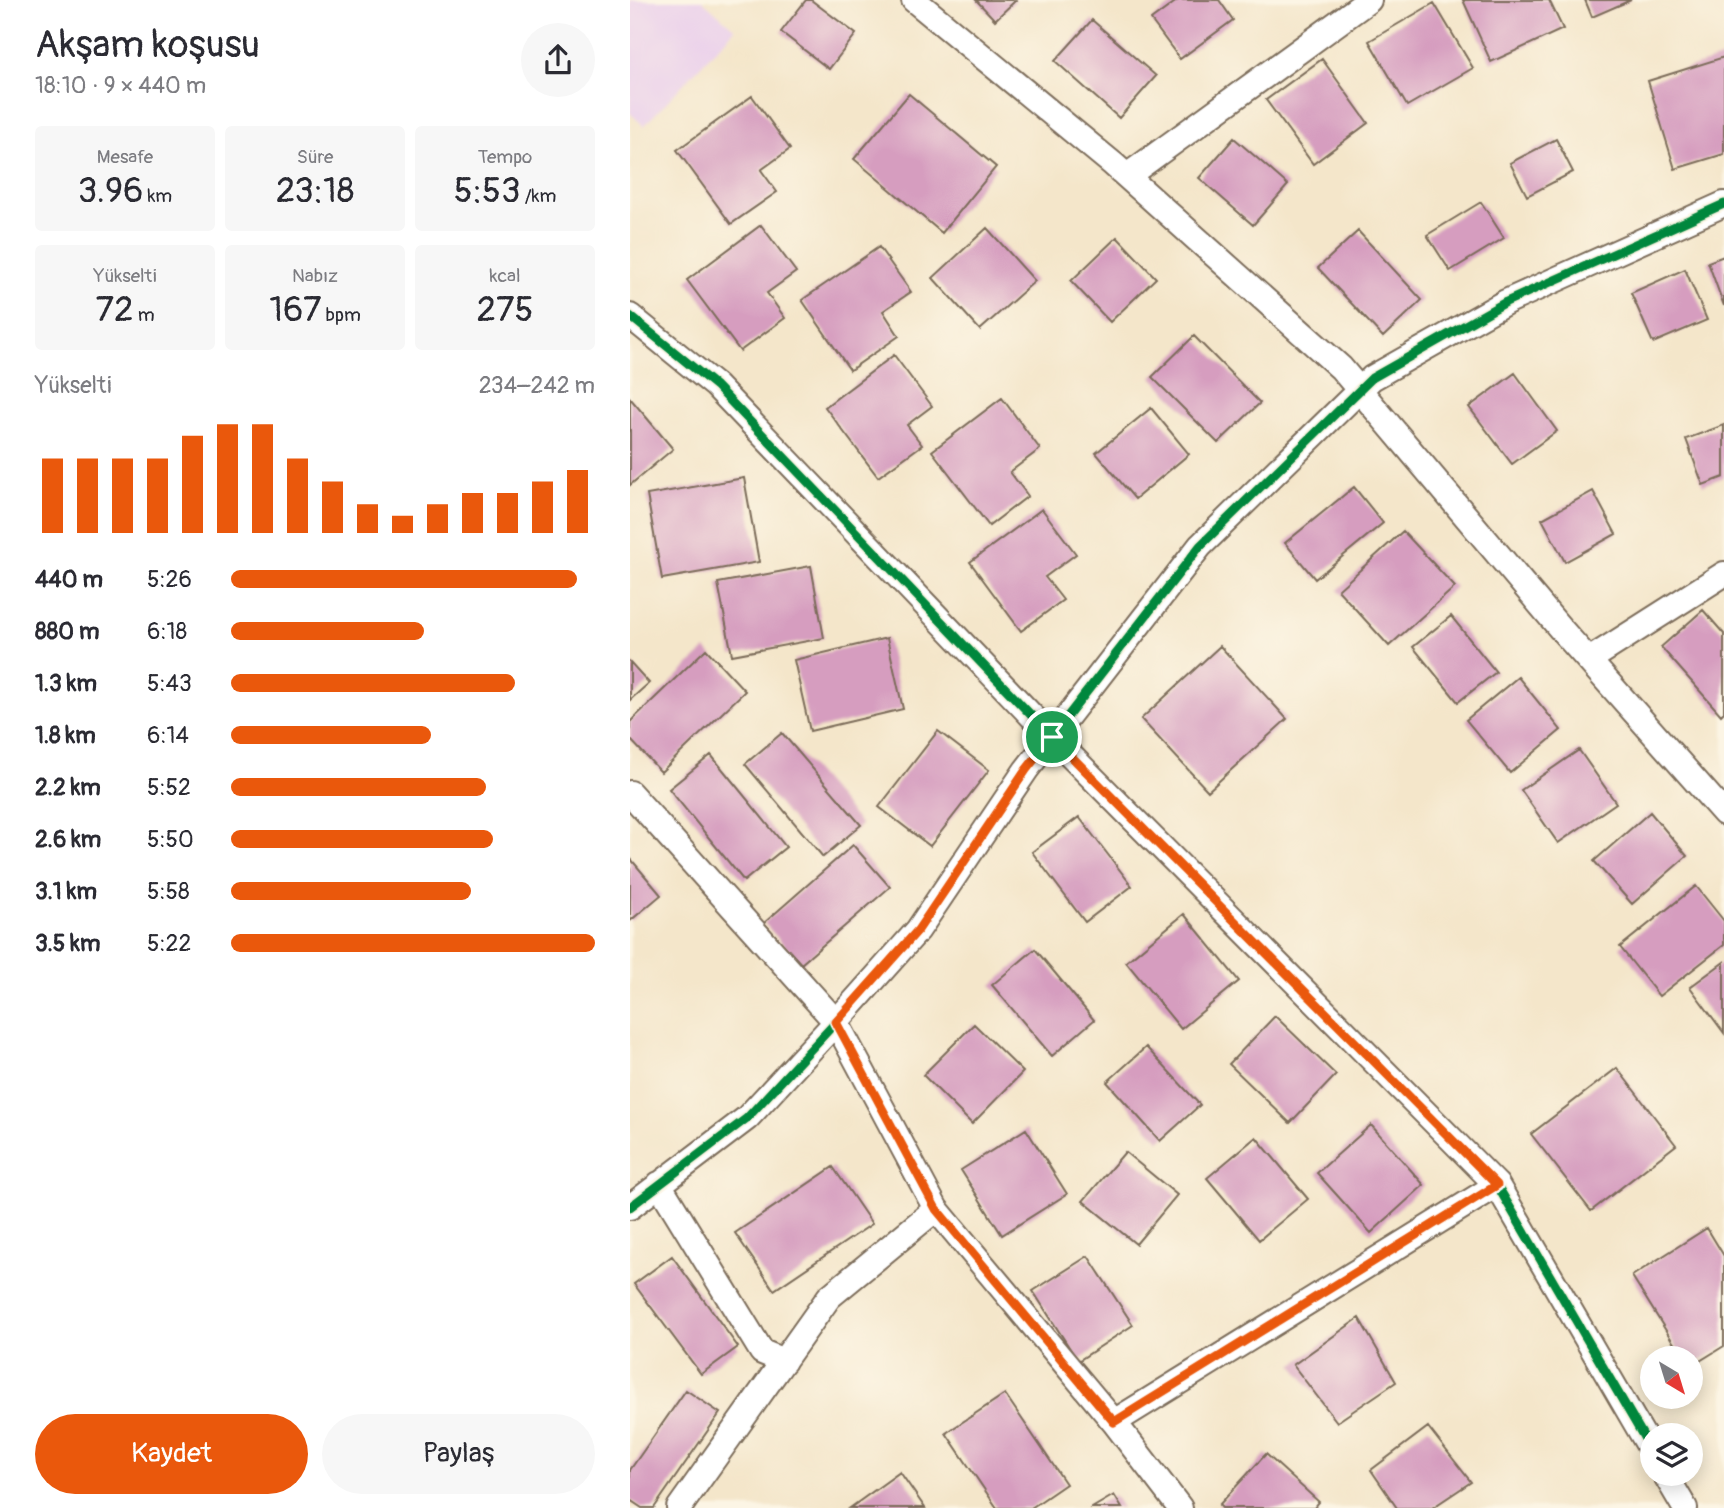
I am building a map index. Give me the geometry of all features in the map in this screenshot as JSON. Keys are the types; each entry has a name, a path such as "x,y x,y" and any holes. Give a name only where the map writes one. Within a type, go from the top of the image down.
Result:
{"street":[{"path":"914,0 1126,176 1341,368 1589,660 1724,813"},
{"path":"1126,176 1369,0"},
{"path":"784,1361 762,1352 640,1194 747,1118 836,1022 918,930 1026,770 1200,545 1372,378 1506,302 1724,204"},
{"path":"630,316 716,386 1052,737 1497,1185 1640,1430"},
{"path":"1589,660 1724,574"},
{"path":"630,793 836,1022 936,1209 1114,1422 1180,1508"},
{"path":"1114,1422 1497,1185"},
{"path":"679,1508 830,1297 936,1209"},
{"path":"1672,1486 1685,1508"}],"shaded area":[{"path":"630,0 702,0 735,29 644,126 630,113"}],"building":[{"path":"806,0 811,0 856,34 829,69 781,32"},
{"path":"976,0 1016,0 995,20"},
{"path":"1178,0 1219,0 1233,20 1180,59 1151,20"},
{"path":"1463,0 1549,0 1563,29 1491,62"},
{"path":"1585,0 1631,0 1592,17"},
{"path":"1434,3 1473,68 1407,106 1369,41"},
{"path":"1092,20 1156,76 1119,118 1055,61"},
{"path":"1724,57 1724,154 1675,169 1648,81"},
{"path":"1322,59 1368,123 1313,164 1266,100"},
{"path":"909,94 996,167 942,233 854,159"},
{"path":"752,96 790,149 761,170 777,192 731,224 677,150"},
{"path":"1234,138 1288,185 1253,225 1199,178"},
{"path":"1556,139 1573,172 1527,196 1510,163"},
{"path":"1481,202 1504,238 1450,271 1427,235"},
{"path":"761,225 796,272 767,293 785,318 740,351 687,280"},
{"path":"987,228 1035,281 980,330 933,278"},
{"path":"1358,231 1422,300 1383,337 1318,268"},
{"path":"1117,237 1156,278 1110,322 1071,281"},
{"path":"879,247 911,292 883,311 899,336 850,370 802,300"},
{"path":"1724,256 1724,306 1708,262"},
{"path":"1685,269 1707,320 1653,343 1631,293"},
{"path":"1194,336 1260,403 1218,443 1152,377"},
{"path":"894,355 932,406 907,425 922,445 878,477 825,407"},
{"path":"1515,373 1557,431 1512,464 1469,407"},
{"path":"630,398 673,449 630,485"},
{"path":"1002,398 1040,449 1010,472 1028,496 989,526 932,451"},
{"path":"1151,408 1189,454 1135,499 1096,453"},
{"path":"1724,425 1724,477 1703,485 1686,439"},
{"path":"744,478 759,562 662,579 647,495"},
{"path":"1354,487 1383,523 1315,579 1285,543"},
{"path":"1593,491 1616,534 1565,562 1542,519"},
{"path":"1042,509 1076,554 1045,577 1063,600 1021,631 970,562"},
{"path":"1403,531 1455,587 1389,646 1338,590"},
{"path":"811,566 824,638 732,655 718,583"},
{"path":"1703,610 1724,634 1724,712 1721,715 1661,647"},
{"path":"1451,616 1496,672 1458,702 1413,647"},
{"path":"887,638 903,709 810,731 794,660"},
{"path":"1220,646 1287,719 1208,791 1141,719"},
{"path":"706,649 745,691 661,772 630,739 630,722"},
{"path":"630,662 649,683 630,700"},
{"path":"1518,677 1561,730 1510,773 1466,720"},
{"path":"938,731 989,770 930,846 879,807"},
{"path":"782,733 861,825 823,857 745,764"},
{"path":"1579,750 1616,803 1558,843 1521,790"},
{"path":"711,755 786,847 744,881 669,789"},
{"path":"1650,812 1687,856 1632,904 1594,861"},
{"path":"1079,817 1132,886 1085,922 1032,852"},
{"path":"853,845 890,887 801,964 764,923"},
{"path":"630,858 661,895 630,921"},
{"path":"1696,886 1724,921 1724,945 1659,996 1620,947"},
{"path":"1184,914 1239,981 1181,1029 1126,962"},
{"path":"1035,949 1094,1020 1052,1056 992,985"},
{"path":"1724,962 1724,1033 1690,987"},
{"path":"1275,1016 1336,1075 1290,1123 1229,1064"},
{"path":"974,1024 1023,1072 972,1124 923,1075"},
{"path":"1146,1047 1200,1105 1160,1141 1107,1082"},
{"path":"1617,1068 1676,1145 1591,1211 1531,1134"},
{"path":"1371,1125 1424,1185 1371,1233 1317,1173"},
{"path":"1026,1129 1067,1194 1002,1235 961,1170"},
{"path":"1256,1137 1308,1199 1259,1240 1207,1178"},
{"path":"1125,1152 1177,1195 1136,1244 1083,1201"},
{"path":"833,1167 872,1224 774,1290 735,1233"},
{"path":"1707,1228 1724,1256 1724,1346 1703,1359 1703,1346 1676,1346 1632,1276"},
{"path":"672,1256 738,1347 701,1374 634,1284"},
{"path":"1088,1256 1133,1325 1078,1361 1033,1291"},
{"path":"1359,1318 1396,1382 1337,1422 1293,1365"},
{"path":"686,1390 720,1413 654,1508 642,1508 630,1500 630,1470"},
{"path":"1005,1394 1066,1484 1031,1508 997,1508 946,1433"},
{"path":"1428,1427 1471,1482 1432,1508 1397,1508 1371,1470"},
{"path":"1266,1454 1319,1502 1314,1508 1222,1508 1219,1505"},
{"path":"900,1472 925,1508 850,1508"},
{"path":"1114,1495 1122,1508 1092,1508"}],"cycle path":[{"path":"630,1207 747,1118 836,1022 918,930 1026,770 1200,546 1372,378 1506,302 1724,204"},
{"path":"630,316 716,386 1052,737 1497,1185 1640,1430"}],"route":[{"path":"1052,737 1497,1185 1114,1422 936,1209 836,1022 918,930 1026,770 1052,737"}]}
